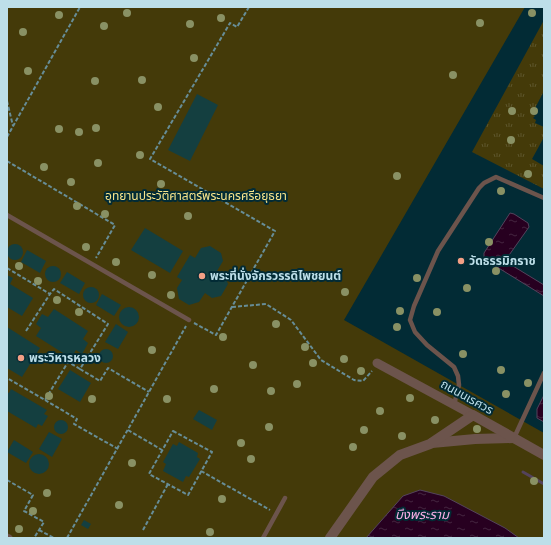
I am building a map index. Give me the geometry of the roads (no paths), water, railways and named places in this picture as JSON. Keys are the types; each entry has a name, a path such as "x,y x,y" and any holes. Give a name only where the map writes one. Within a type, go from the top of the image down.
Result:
{"street":[{"name":"ถนนนเรศวร","path":"377,362 544,455"},
{"path":"430,444 473,415"},
{"path":"330,538 373,477 400,455 430,444 475,439 514,438"}],"lane":[{"path":"454,405 459,385 458,376 454,367 427,345 415,332 410,320 414,306 438,251 479,188 484,183 496,177 544,198"},
{"path":"7,215 189,320"},
{"path":"514,438 544,373"},
{"path":"263,538 285,498"}],"water":[{"path":"510,213 528,223 529,227 507,258 508,263 544,285 544,296 484,259 484,253"},
{"path":"544,395 544,422 537,418 537,409"},
{"name":"บึงพระราม","path":"420,490 444,496 505,528 519,538 366,538 403,496"}],"waterway":[{"path":"523,472 544,484"}],"place":[{"name":"วัดธรรมิกราช","path":"461,261"},
{"name":"พระที่นั่งจักรวรรดิไพชยนต์","path":"202,276"},
{"name":"พระวิหารหลวง","path":"21,358"}],"park label":[{"name":"อุทยานประวัติศาสตร์พระนครศรีอยุธยา","path":"196,196"}]}
